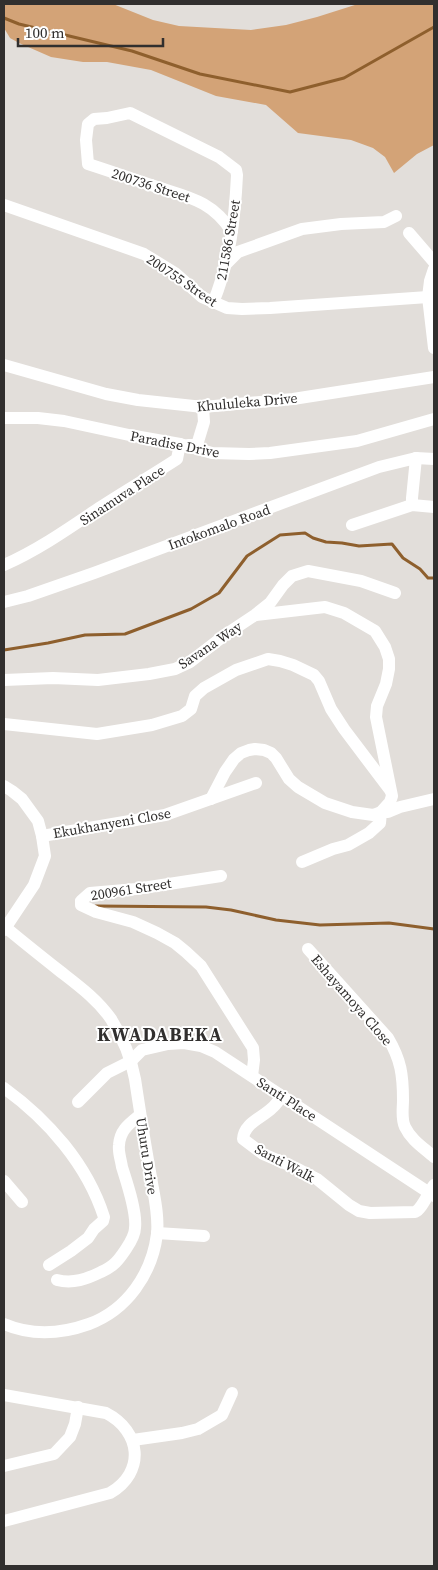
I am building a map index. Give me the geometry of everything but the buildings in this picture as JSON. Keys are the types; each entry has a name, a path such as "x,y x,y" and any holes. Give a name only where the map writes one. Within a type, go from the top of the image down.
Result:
{"street":[{"name":"200736 Street","path":"232,232 226,222 199,201 88,164 86,140 88,124 94,119 130,113 219,157 236,170 237,175"},
{"name":"211586 Street","path":"212,303 221,283 235,217 237,175"},
{"name":"200755 Street","path":"4,205 144,254 166,266 202,297 227,308 242,309 428,297"},
{"path":"224,265 238,252 302,229 340,224 384,222 396,216"},
{"path":"409,233 434,262"},
{"path":"434,270 430,281 428,297 434,348"},
{"name":"Khululeka Drive","path":"4,364 106,394 138,400 203,407 293,399 434,377"},
{"path":"180,444 197,445 204,422 203,407"},
{"name":"Paradise Drive","path":"4,418 38,418 64,421 180,444 212,453 240,454 270,453 357,441 434,420"},
{"name":"Sinamuva Place","path":"4,565 54,539 177,459 180,444"},
{"path":"412,505 416,458"},
{"name":"Intokomalo Road","path":"4,602 28,596 94,573 379,467 416,458 434,459"},
{"path":"352,525 412,505 434,507"},
{"name":"Savana Way","path":"4,680 53,678 98,680 149,674 175,668 190,662 206,648 255,615 270,603 292,576 308,571 361,581 395,593"},
{"path":"255,615 325,607 344,613 375,630 389,659 386,684 377,706 376,716 392,796 390,802 381,812 380,823 369,833 348,845 302,862"},
{"path":"4,724 97,734 152,726 182,716 191,709 195,696 204,688 236,670 268,659 280,661 314,675 319,681 331,709 344,729 390,790"},
{"path":"211,799 234,759 241,753 256,749 271,753 289,779 298,787 325,803 352,812 373,815 434,800"},
{"name":"Ekukhanyeni Close","path":"42,836 152,818 186,809 256,784"},
{"path":"4,786 22,799 38,821 44,856 34,885 4,928"},
{"name":"200961 Street","path":"221,876 136,889 90,893 81,900 81,905 96,912 133,922 157,932 193,958 201,966 253,1048 252,1076"},
{"name":"Uhuru Drive","path":"4,928 70,978 99,1004 124,1040 131,1061 156,1209 157,1233 151,1260 135,1290 110,1313 95,1322 59,1332 40,1333 4,1324"},
{"name":"Eshayamoya Close","path":"308,948 388,1038 396,1052 402,1074 404,1126 411,1137 434,1157"},
{"name":"Santi Place","path":"78,1102 107,1073 131,1061 142,1050 168,1044 184,1043 201,1046 215,1052 432,1191"},
{"path":"4,1088 43,1120 66,1146 93,1190 104,1216 103,1221 88,1238 49,1264"},
{"name":"Santi Walk","path":"282,1096 274,1107 247,1126 244,1132 243,1139 262,1154 317,1179 359,1211 370,1213 415,1212 419,1210 432,1191"},
{"path":"57,1280 66,1282 84,1280 97,1274 117,1263 128,1246 135,1229 135,1222 118,1146 121,1133 128,1124 140,1115"},
{"path":"4,1181 22,1202"},
{"path":"157,1233 204,1236"},
{"path":"133,1440 198,1429 222,1415 232,1393"},
{"path":"4,1395 106,1413 115,1418 126,1429 133,1440 135,1450 133,1466 128,1477 117,1489 110,1493 4,1522"},
{"path":"4,1466 54,1454 70,1437 78,1407"}],"shaded area":[{"path":"4,4 113,4 153,20 179,26 251,30 286,25 358,4 434,4 434,145 417,154 394,173 385,157 373,148 351,140 298,133 266,105 216,96 151,70 107,62 83,62 51,57 10,38 4,28"}],"waterway":[{"path":"4,18 19,24 132,51 200,74 290,92 344,78 434,27"},
{"path":"4,650 85,635 125,634 191,609 219,593 247,556 280,535 305,533 326,542 359,546 392,544 403,558 420,569 428,578 434,578"},
{"path":"96,906 206,907 231,910 276,920 320,925 389,923 434,929"}],"district":[{"name":"KWADABEKA","path":"160,1034"}]}
